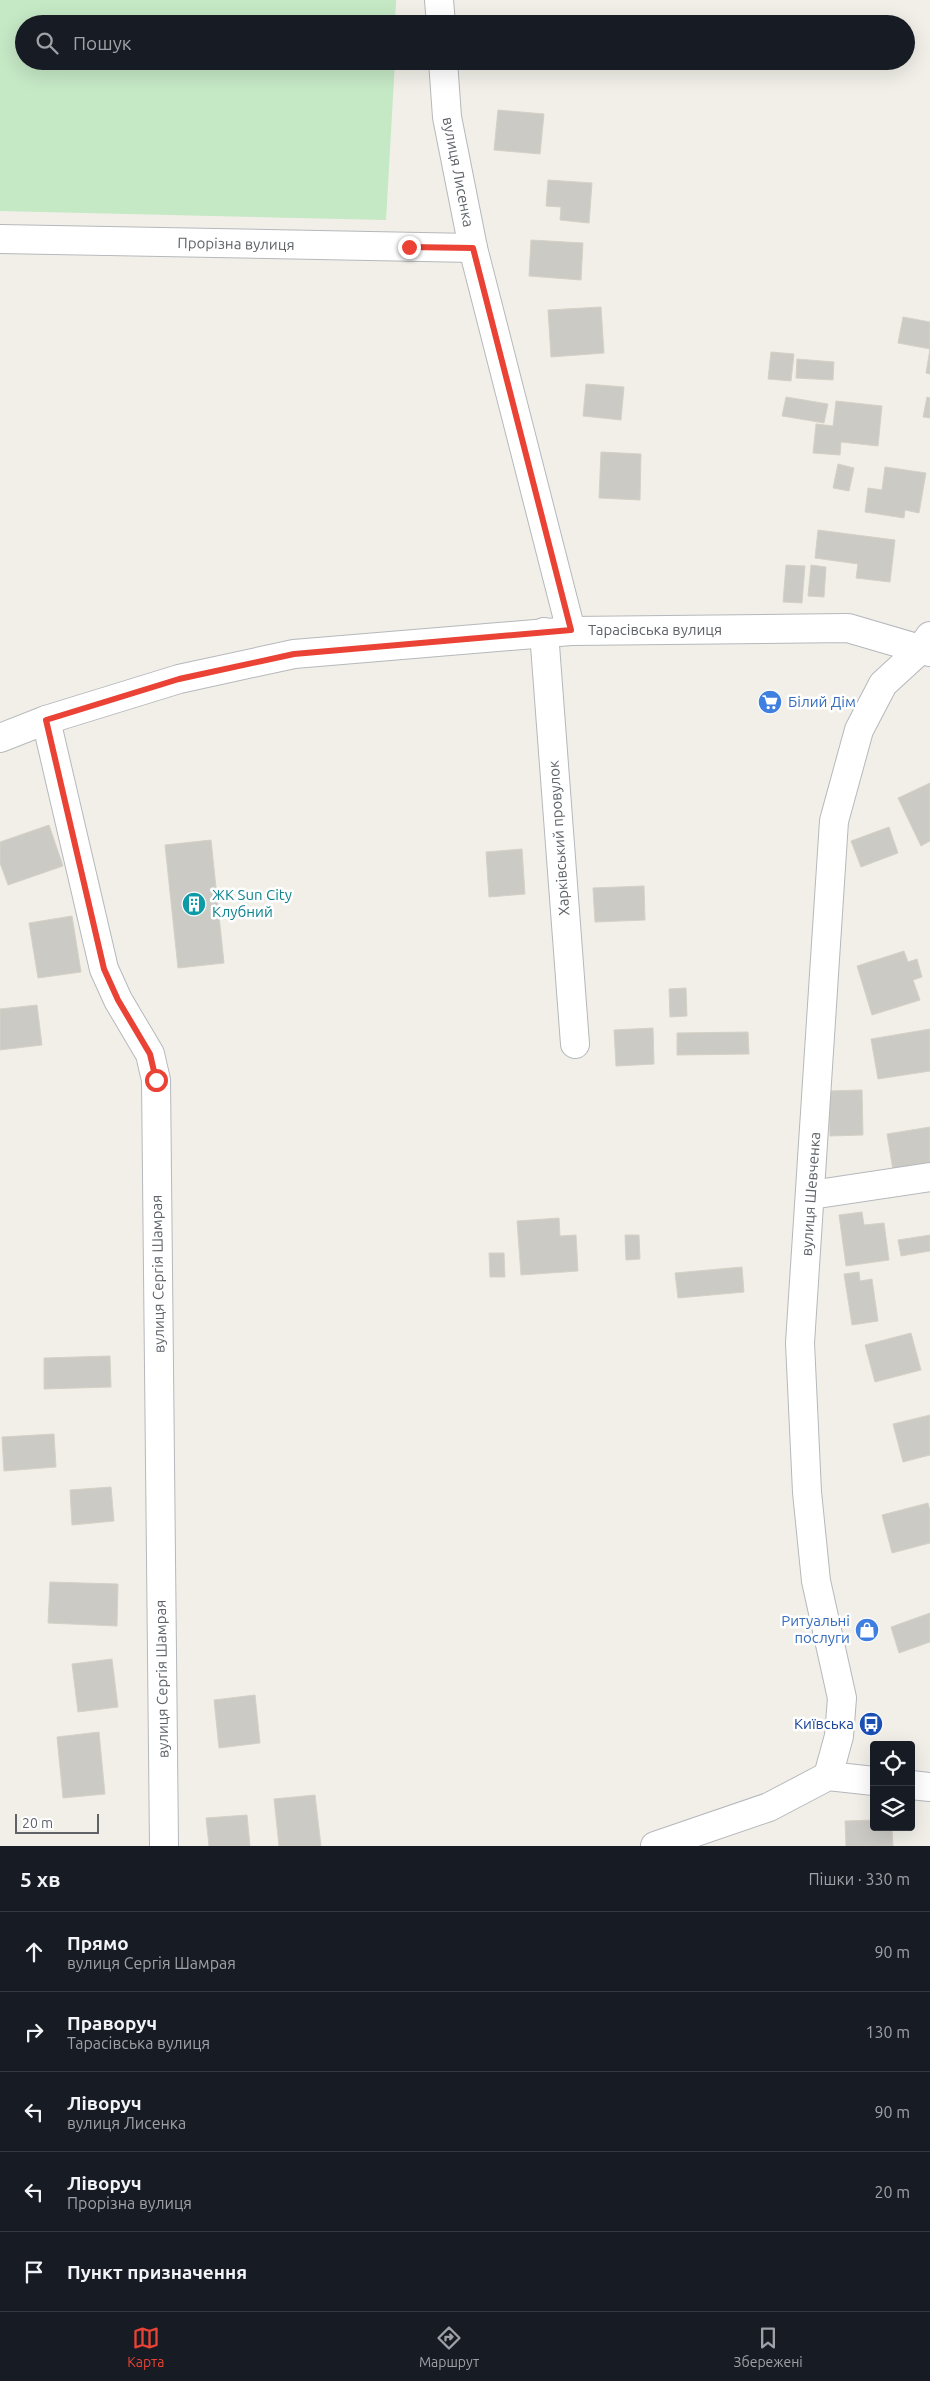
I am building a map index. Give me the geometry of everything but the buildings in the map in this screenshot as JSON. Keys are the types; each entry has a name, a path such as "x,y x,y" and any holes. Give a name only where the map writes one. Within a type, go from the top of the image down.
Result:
{"street":[{"path":"439,0 440,15"},
{"name":"вулиця Лисенка","path":"444,70 447,117 473,248 571,630"},
{"name":"Прорізна вулиця","path":"0,240 473,248"},
{"name":"Тарасівська вулиця","path":"0,738 46,720 179,679 294,654 571,630 848,628 927,646"},
{"name":"Харківський провулок","path":"544,632 575,1044"},
{"name":"вулиця Шевченка","path":"828,1776 839,1736 842,1698 816,1582 807,1492 800,1343 834,821 859,730 883,684 927,646"},
{"name":"вулиця Сергія Шамрая","path":"46,720 104,969 118,1000 150,1054 156,1080 164,1846"},
{"path":"811,1195 930,1176"},
{"path":"655,1846 770,1807 828,1776 870,1781"},
{"path":"915,1785 930,1787"}],"green space":[{"path":"0,0 396,0 395,15 15,15 15,70 394,70 386,220 0,211"}],"place":[{"name":"Білий Дім","path":"770,702"},
{"name":"ЖК Sun City Клубний","path":"194,904"},
{"name":"Ритуальні послуги","path":"867,1630"},
{"name":"Київська","path":"871,1724"}],"route":[{"path":"156,1080 150,1054 118,1000 104,969 46,720 179,679 294,654 571,630 473,248 409,247"}]}
